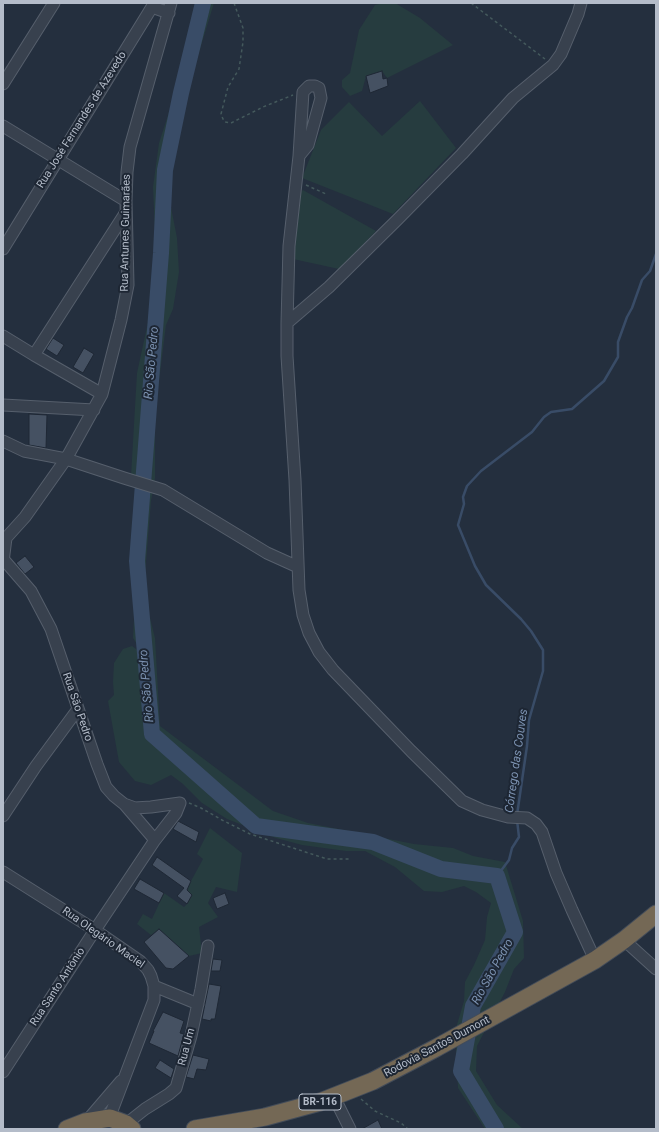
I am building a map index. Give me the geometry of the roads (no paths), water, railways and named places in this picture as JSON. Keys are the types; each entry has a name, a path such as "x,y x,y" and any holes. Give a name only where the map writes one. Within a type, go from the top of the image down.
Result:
{"highway":[{"name":"Rodovia Santos Dumont","path":"195,1129 265,1117 320,1102 373,1081 595,960 624,940 656,914"},
{"path":"67,1129 84,1125 108,1124 129,1126"}],"street":[{"path":"3,84 54,3"},
{"path":"287,323 329,287 389,229 462,154 513,98 553,65 562,54 581,3"},
{"name":"Rua José Fernandes de Azevedo","path":"3,249 150,5 170,8"},
{"name":"Rua Antunes Guimarães","path":"5,537 25,517 66,459 102,394 128,285 126,201 130,147 170,8"},
{"path":"299,156 308,145 321,98 319,88 315,86 309,86 303,92 299,156 295,180 289,246 287,323 287,356 295,480 299,590 303,615 309,633 319,652 332,670 462,801 482,810 508,817 527,818 536,824 542,832 556,872 595,960"},
{"path":"3,126 126,201"},
{"path":"34,355 126,212"},
{"path":"3,336 102,394"},
{"path":"3,406 94,410"},
{"path":"3,441 24,451 66,459 163,490 267,553 298,567"},
{"path":"4,561 5,537"},
{"name":"Rua São Pedro","path":"4,561 32,591 48,623 106,787 124,804 155,840"},
{"path":"3,816 36,766 78,708"},
{"name":"Rua Santo Antônio","path":"3,1072 155,840 176,813 180,803 151,808 135,808 124,804"},
{"name":"Rua Olegário Maciel","path":"3,872 95,930 140,961 148,970 154,986 154,1000 108,1124"},
{"path":"624,940 656,969"},
{"name":"Rua Um","path":"129,1126 144,1109 176,1088 185,1059 198,1004 208,946"},
{"path":"154,986 198,1004"},
{"name":"Rua Olegário Maciel","path":"84,1125 125,1076"},
{"path":"334,1097 350,1129"}],"waterway":[{"name":"Rio São Pedro","path":"203,3 181,93 165,170 161,253 137,561 152,734 256,826 373,842 441,869 497,876 515,932 473,1006 461,1071 496,1129"},
{"name":"Córrego das Couves","path":"517,815 527,746 529,720 543,671 543,650 531,631 521,619 486,585 475,566 458,525 464,504 463,497 467,486 481,471 532,432 544,417 551,412 572,409 604,381 618,357 618,342 627,317 632,308 642,280 650,271 656,254"},
{"name":"Córrego das Couves","path":"497,876 509,860 512,848 519,837 517,820"}]}
